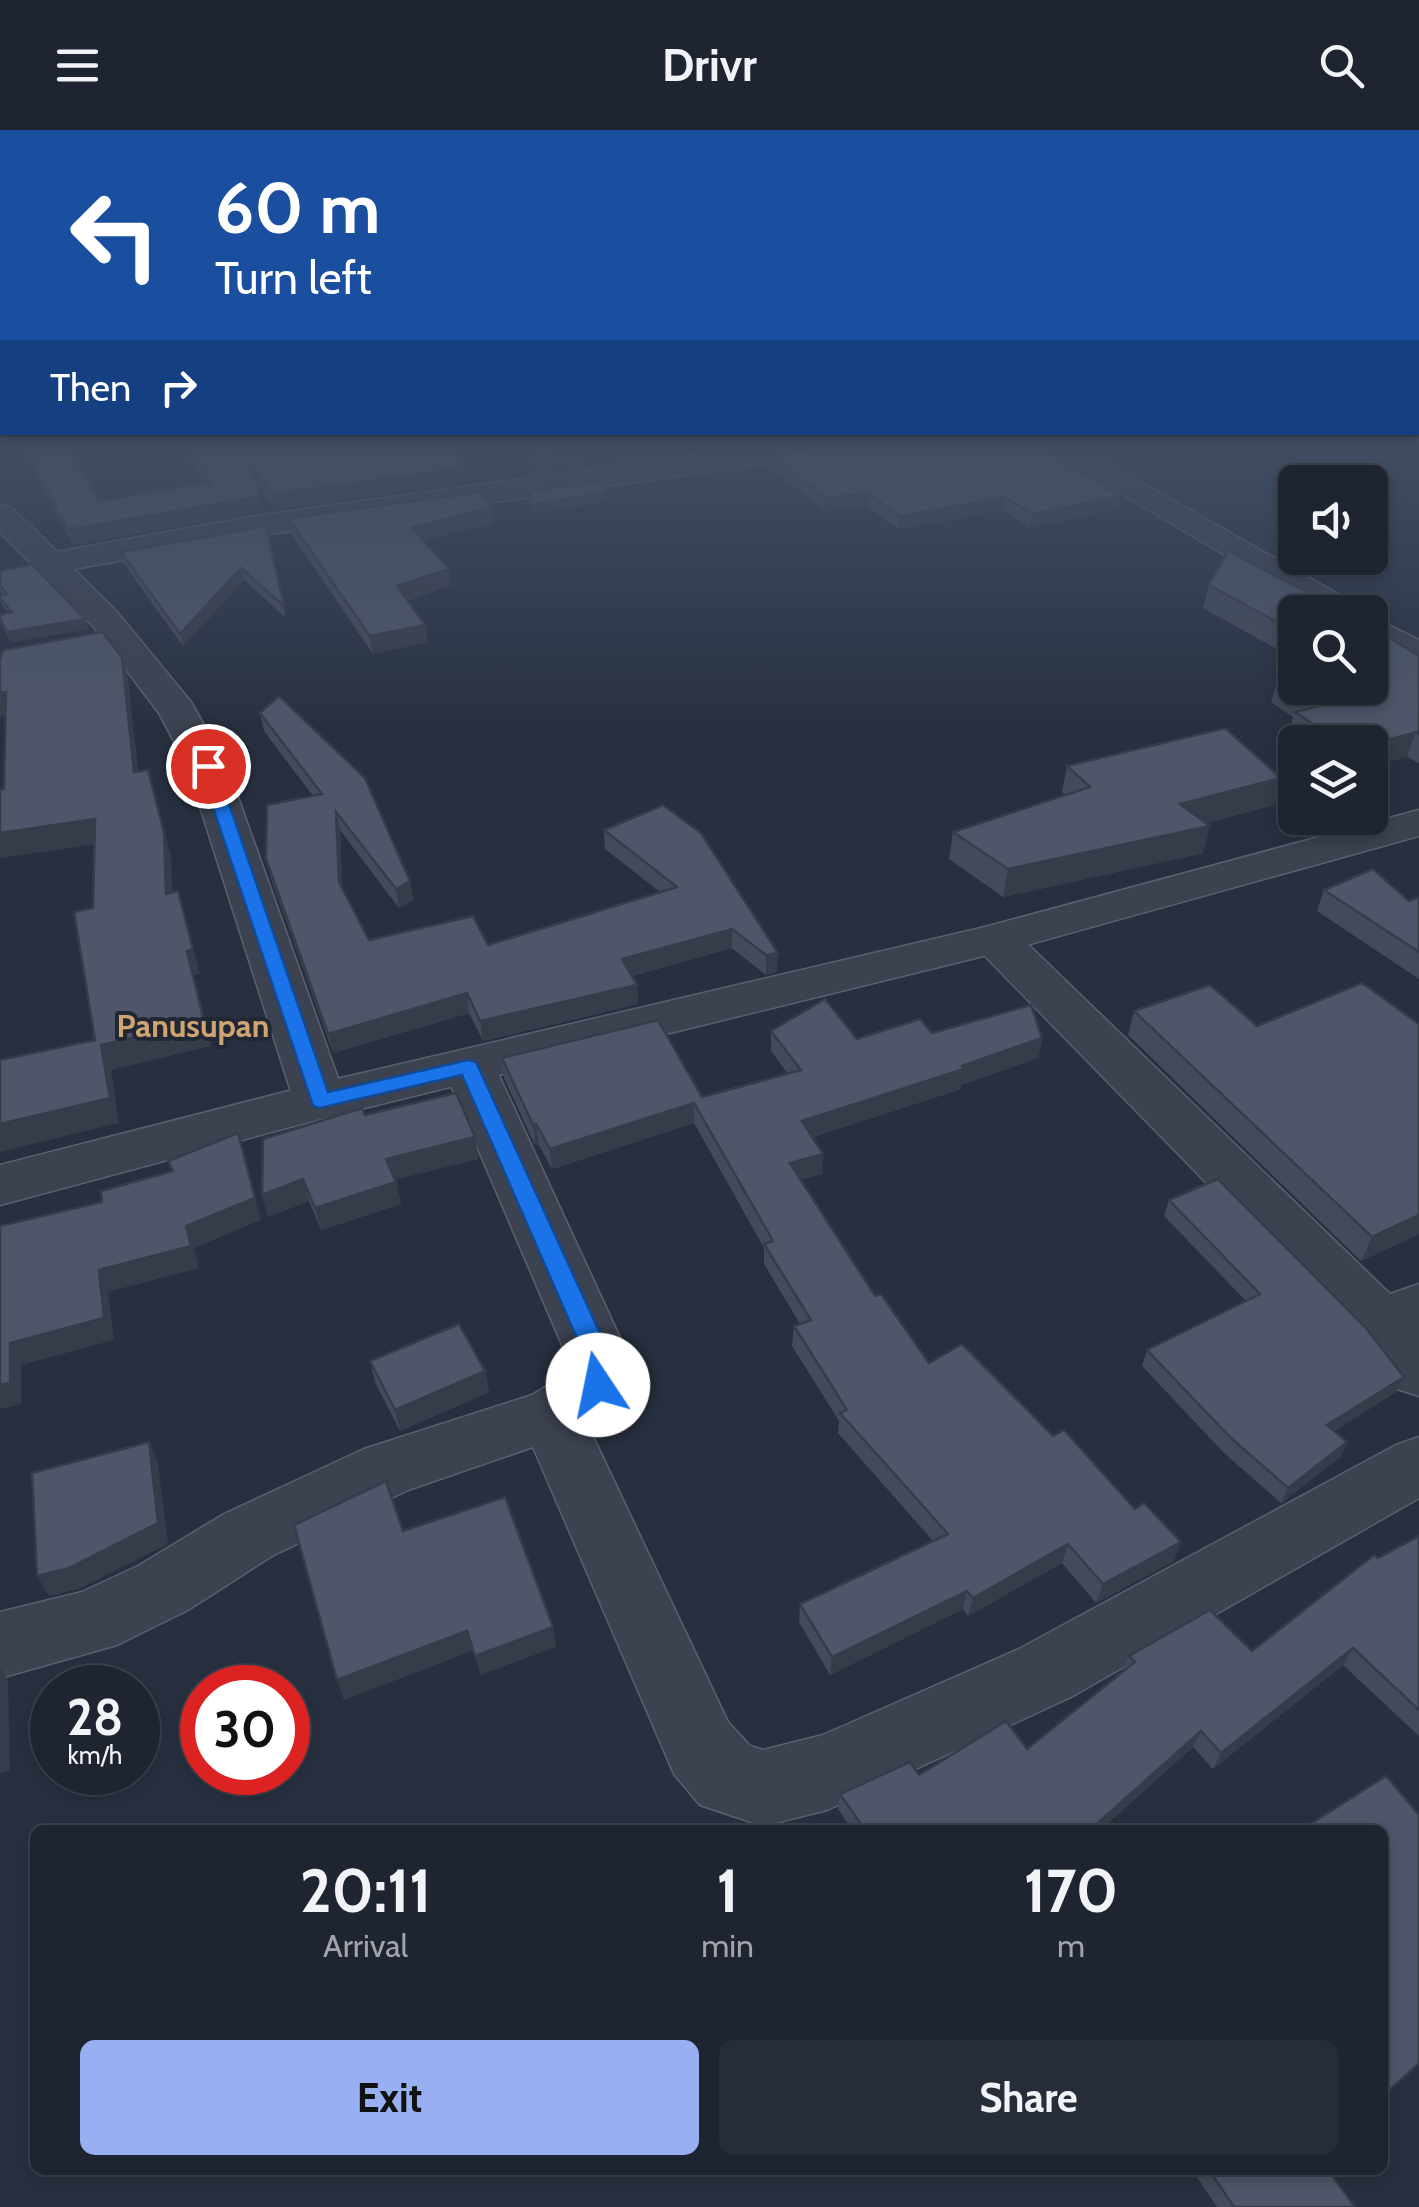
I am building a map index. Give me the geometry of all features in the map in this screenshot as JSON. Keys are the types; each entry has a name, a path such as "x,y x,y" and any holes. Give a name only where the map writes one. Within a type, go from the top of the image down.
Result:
{"street":[{"path":"23,536 52,563 103,640 164,689 208,766 320,1101"},
{"path":"52,563 202,536"},
{"path":"1212,536 1315,595"},
{"path":"1388,637 1419,655"},
{"path":"0,1185 320,1101 995,938 1419,823"},
{"path":"995,938 1401,1316 1419,1371"},
{"path":"0,1645 92,1622 163,1588 248,1535 387,1469 550,1415 589,1395 598,1385 602,1366 468,1067"},
{"path":"550,1415 701,1748 726,1778 763,1788 827,1772 1045,1673 1419,1465"}],"building":[{"path":"211,536 268,536 284,606 241,568 180,634 121,552"},
{"path":"300,536 419,536 449,569 397,586 425,625 370,636"},
{"path":"1228,551 1312,595 1278,595 1278,623 1209,585"},
{"path":"32,564 85,619 7,632 0,615 12,612 0,598 7,594 0,585 0,571"},
{"path":"102,632 122,657 134,772 148,770 164,832 166,894 178,891 193,949 187,951 204,1021 101,1045 110,1098 0,1124 0,1060 95,1040 74,912 93,908 95,819 0,833 6,692 0,693 0,659 4,650"},
{"path":"1388,637 1419,656 1419,734 1388,740 1388,725 1314,725 1295,712 1320,706 1388,705"},
{"path":"279,696 365,778 410,881 396,889 336,812 339,882 369,940 473,916 488,945 677,887 604,830 663,805 701,833 778,953 766,955 732,929 622,959 637,985 480,1021 467,993 328,1034 266,859 267,805 322,794 260,713"},
{"path":"1225,728 1278,779 1180,804 1210,826 1008,869 953,832 1090,787 1067,766"},
{"path":"1373,869 1409,901 1419,897 1419,952 1324,890"},
{"path":"1362,983 1419,1024 1419,1215 1372,1237 1134,1011 1210,985 1257,1026"},
{"path":"825,999 857,1039 920,1019 932,1033 1031,1005 1042,1038 962,1066 964,1069 802,1121 823,1154 790,1163 875,1296 881,1294 929,1363 962,1344 1053,1436 1064,1430 1135,1509 1144,1503 1181,1542 1103,1584 1068,1544 973,1598 967,1591 832,1657 800,1604 948,1534 840,1413 847,1410 794,1326 811,1320 764,1244 773,1241 694,1103 550,1149 536,1124 533,1125 502,1058 658,1020 702,1097 801,1070 771,1031"},
{"path":"456,1093 475,1137 386,1159 396,1182 315,1208 303,1179 262,1195 263,1139 362,1108 365,1115"},
{"path":"238,1133 255,1198 186,1226 191,1246 99,1270 104,1318 10,1343 10,1383 0,1385 0,1226 102,1202 101,1191 173,1171 168,1161"},
{"path":"1218,1179 1366,1328 1404,1377 1327,1425 1347,1442 1288,1488 1231,1438 1147,1350 1260,1294 1169,1200"},
{"path":"459,1324 485,1371 395,1410 370,1361"},
{"path":"149,1442 158,1523 69,1568 37,1576 32,1473"},
{"path":"386,1481 403,1531 505,1497 553,1627 475,1656 467,1631 337,1680 294,1525"},
{"path":"1419,1536 1419,1710 1353,1648 1221,1753 1201,1731 1096,1825 862,1825 840,1794 910,1762 919,1775 1006,1721 1027,1749 1135,1662 1129,1656 1210,1610 1252,1651 1374,1555 1378,1558"},
{"path":"1386,1776 1419,1815 1419,2063 1388,2091 1388,1825 1309,1825"},
{"path":"1212,2175 1332,2175 1355,2207 1234,2207"}],"district":[{"name":"Panusupan","path":"193,1026"}],"route":[{"path":"208,766 320,1101 468,1067 602,1366 598,1385"}]}
